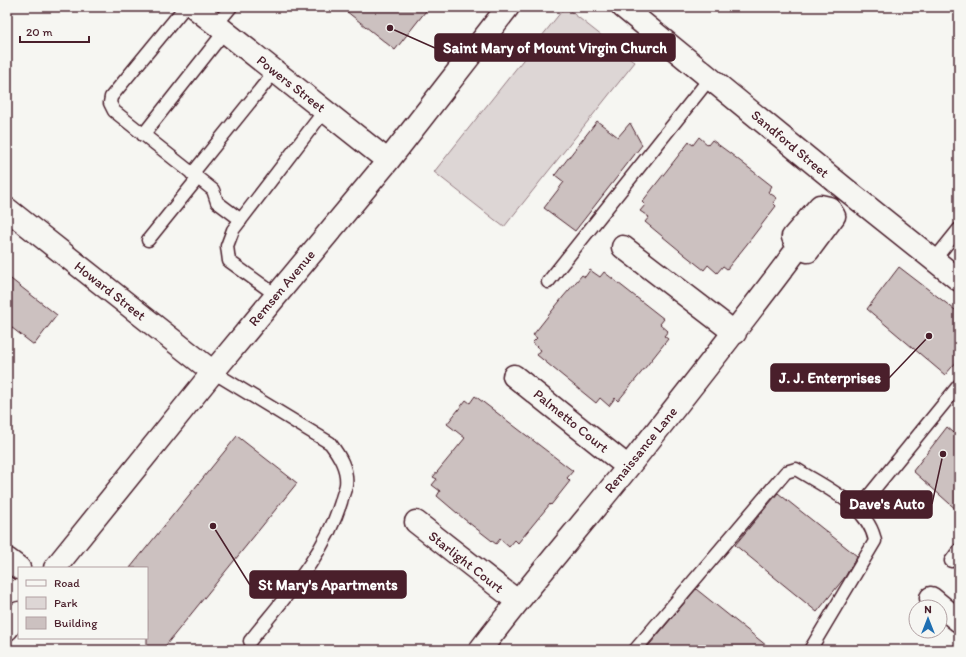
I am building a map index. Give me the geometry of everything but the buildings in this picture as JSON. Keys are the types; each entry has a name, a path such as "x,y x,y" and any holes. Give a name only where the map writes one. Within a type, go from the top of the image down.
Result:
{"street":[{"name":"Powers Street","path":"194,7 388,161"},
{"name":"Remsen Avenue","path":"56,567 276,295 388,161 508,7"},
{"name":"Sandford Street","path":"623,7 959,280"},
{"name":"Renaissance Lane","path":"480,650 517,601 628,467 735,333 798,248 792,237 820,206 829,208 844,188"},
{"name":"Howard Street","path":"7,209 213,372"},
{"path":"623,247 735,333"},
{"name":"Palmetto Court","path":"514,376 628,467"},
{"name":"Starlight Court","path":"416,522 517,601"},
{"path":"7,559 18,567"},
{"path":"931,598 959,621"},
{"path":"7,629 18,614"}],"lane":[{"path":"185,7 111,97 110,103 114,111 213,190 217,202 241,220"},
{"path":"143,135 220,28 231,7"},
{"path":"148,240 275,71"},
{"path":"548,282 710,78"},
{"path":"276,295 229,261 227,246 233,230 325,110"},
{"path":"934,260 959,229"},
{"path":"213,372 330,443 340,456 345,472 346,485 338,512 326,538 308,567 250,641"},
{"path":"858,509 959,385"},
{"path":"635,650 786,472 796,469 858,509 873,529 875,541 810,650"},
{"path":"951,561 959,550"}],"green space":[{"path":"565,7 635,62 504,227 434,172"}],"place":[{"name":"Saint Mary of Mount Virgin Church","path":"390,28"},
{"name":"J. J. Enterprises","path":"929,336"},
{"name":"Dave's Auto","path":"943,454"},
{"name":"St Mary's Apartments","path":"213,526"}]}
